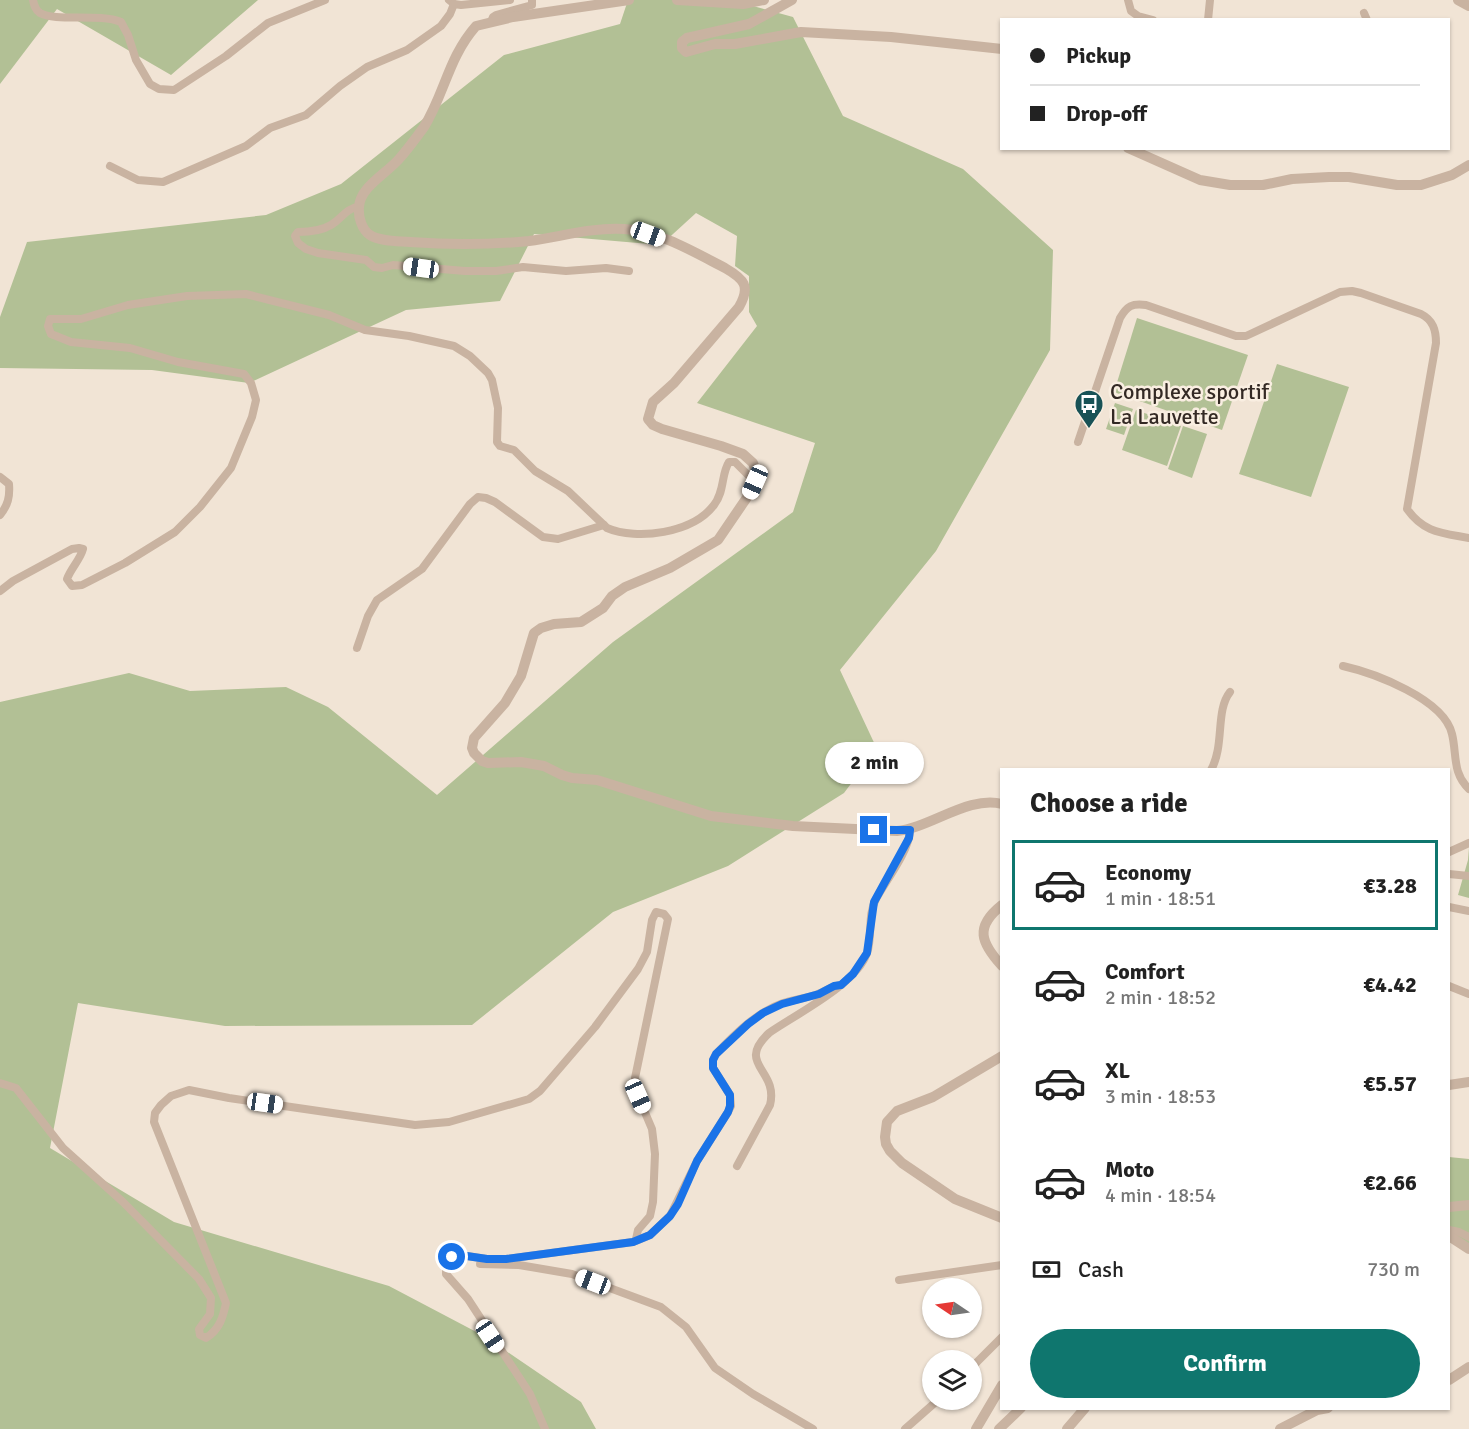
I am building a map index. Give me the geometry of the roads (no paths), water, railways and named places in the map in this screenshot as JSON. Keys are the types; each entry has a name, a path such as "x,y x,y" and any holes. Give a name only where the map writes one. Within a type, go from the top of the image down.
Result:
{"street":[{"path":"33,0 40,13 50,16 110,19 121,22 136,60 150,84 168,91 179,88 207,69 268,23 325,0"},
{"path":"110,166 138,180 163,182 246,147 270,128 306,115 340,86 367,68 407,50 441,26 450,14 451,2 510,0"},
{"path":"491,22 493,17 532,5 535,0"},
{"path":"629,0 476,26 452,60 438,100 424,126 398,160 364,192 359,206 360,220 365,231 372,237 434,244 490,244 624,229 648,234 684,247 734,274 746,288 740,307 674,383 653,402 649,409 648,419 652,425 662,429 743,454 753,463 757,474 750,493 718,540 670,568 624,587 612,596 603,608 581,622 554,624 534,633 521,676 505,704 474,738 472,748 478,758 488,763 509,761 531,764 572,778 597,780 711,816 793,826 910,830 972,805 1000,804"},
{"path":"677,0 743,4 764,0"},
{"path":"792,0 749,24 687,39 682,42 681,48 686,52 715,44 744,43 801,32 891,37 1000,49"},
{"path":"1128,0 1131,11 1146,18"},
{"path":"1208,18 1210,0"},
{"path":"1458,0 1469,6"},
{"path":"1132,150 1200,180 1223,184 1263,185 1292,179 1349,177 1397,185 1421,185 1452,175 1469,165"},
{"path":"359,206 348,209 333,224 321,230 298,232 295,237 298,243 318,253 366,260 374,267 382,268 393,265 465,271 496,271 523,267 566,271 606,268 628,271"},
{"path":"1078,442 1120,318 1126,308 1132,305 1146,305 1236,336 1246,336 1340,292 1352,291 1421,314 1434,327 1436,343 1407,509 1415,520 1430,531 1469,538"},
{"path":"0,591 13,581 65,552 79,548 83,549 82,555 74,564 67,579 72,586 82,585 124,563 175,532 200,507 231,468 252,417 256,400 252,382 244,374 178,362 130,348 71,342 51,334 48,326 50,320 81,319 128,305 187,296 246,294 329,315 364,330 409,336 460,349 488,373 492,380 498,408 497,442 500,446 514,450 534,471 568,490 604,525 614,531 654,533 679,529 699,519 715,505 724,486 725,467 729,462 735,462 755,482"},
{"path":"0,477 9,484 10,495 0,515"},
{"path":"357,648 368,616 378,600 422,569 470,504 478,497 495,502 543,537 558,539 604,525"},
{"path":"1343,666 1382,678 1422,700 1445,718 1452,732 1458,773 1462,783 1469,789"},
{"path":"1212,768 1220,748 1223,703 1230,692"},
{"path":"737,1166 770,1105 772,1095 769,1080 756,1063 755,1057 761,1040 841,985 853,974 867,953 874,902 908,843 910,830"},
{"path":"1450,852 1469,843"},
{"path":"1450,874 1469,876"},
{"path":"1000,907 986,922 983,938 986,946 1000,964"},
{"path":"1450,907 1469,911"},
{"path":"0,1083 16,1088 63,1148 123,1203 199,1279 211,1298 210,1314 199,1329 200,1335 207,1338 223,1319 226,1303 154,1122 155,1113 160,1105 171,1095 189,1090 415,1125 449,1122 529,1099 540,1091 595,1027 638,969 646,952 652,920 656,912 664,914 668,919 635,1078 638,1096 652,1130 655,1154 653,1202 650,1216 638,1230 636,1239"},
{"path":"545,1429 530,1394 468,1299 446,1274 446,1266 450,1263 450,1259 455,1256 506,1259 633,1242 650,1235 670,1216 678,1204 697,1161 728,1112 730,1095 713,1068 716,1054 763,1013 782,1004 819,994 841,985"},
{"path":"1450,986 1469,994"},
{"path":"1000,1057 933,1097 897,1111 887,1122 885,1137 890,1151 902,1163 955,1200 1000,1217"},
{"path":"1450,1085 1469,1082"},
{"path":"1450,1207 1469,1204"},
{"path":"1450,1230 1469,1237"},
{"path":"1450,1237 1469,1249"},
{"path":"450,1263 460,1261 554,1270 572,1274 661,1307 686,1327 715,1368 753,1394 813,1429"},
{"path":"899,1280 1000,1265"},
{"path":"982,1357 1000,1339"},
{"path":"1450,1379 1469,1367"},
{"path":"976,1429 1000,1388"},
{"path":"905,1429 927,1410"},
{"path":"999,1429 1019,1410"},
{"path":"1067,1429 1083,1410"},
{"path":"1281,1429 1317,1410"}],"place":[{"name":"Complexe sportif La Lauvette","path":"1089,430"}]}
